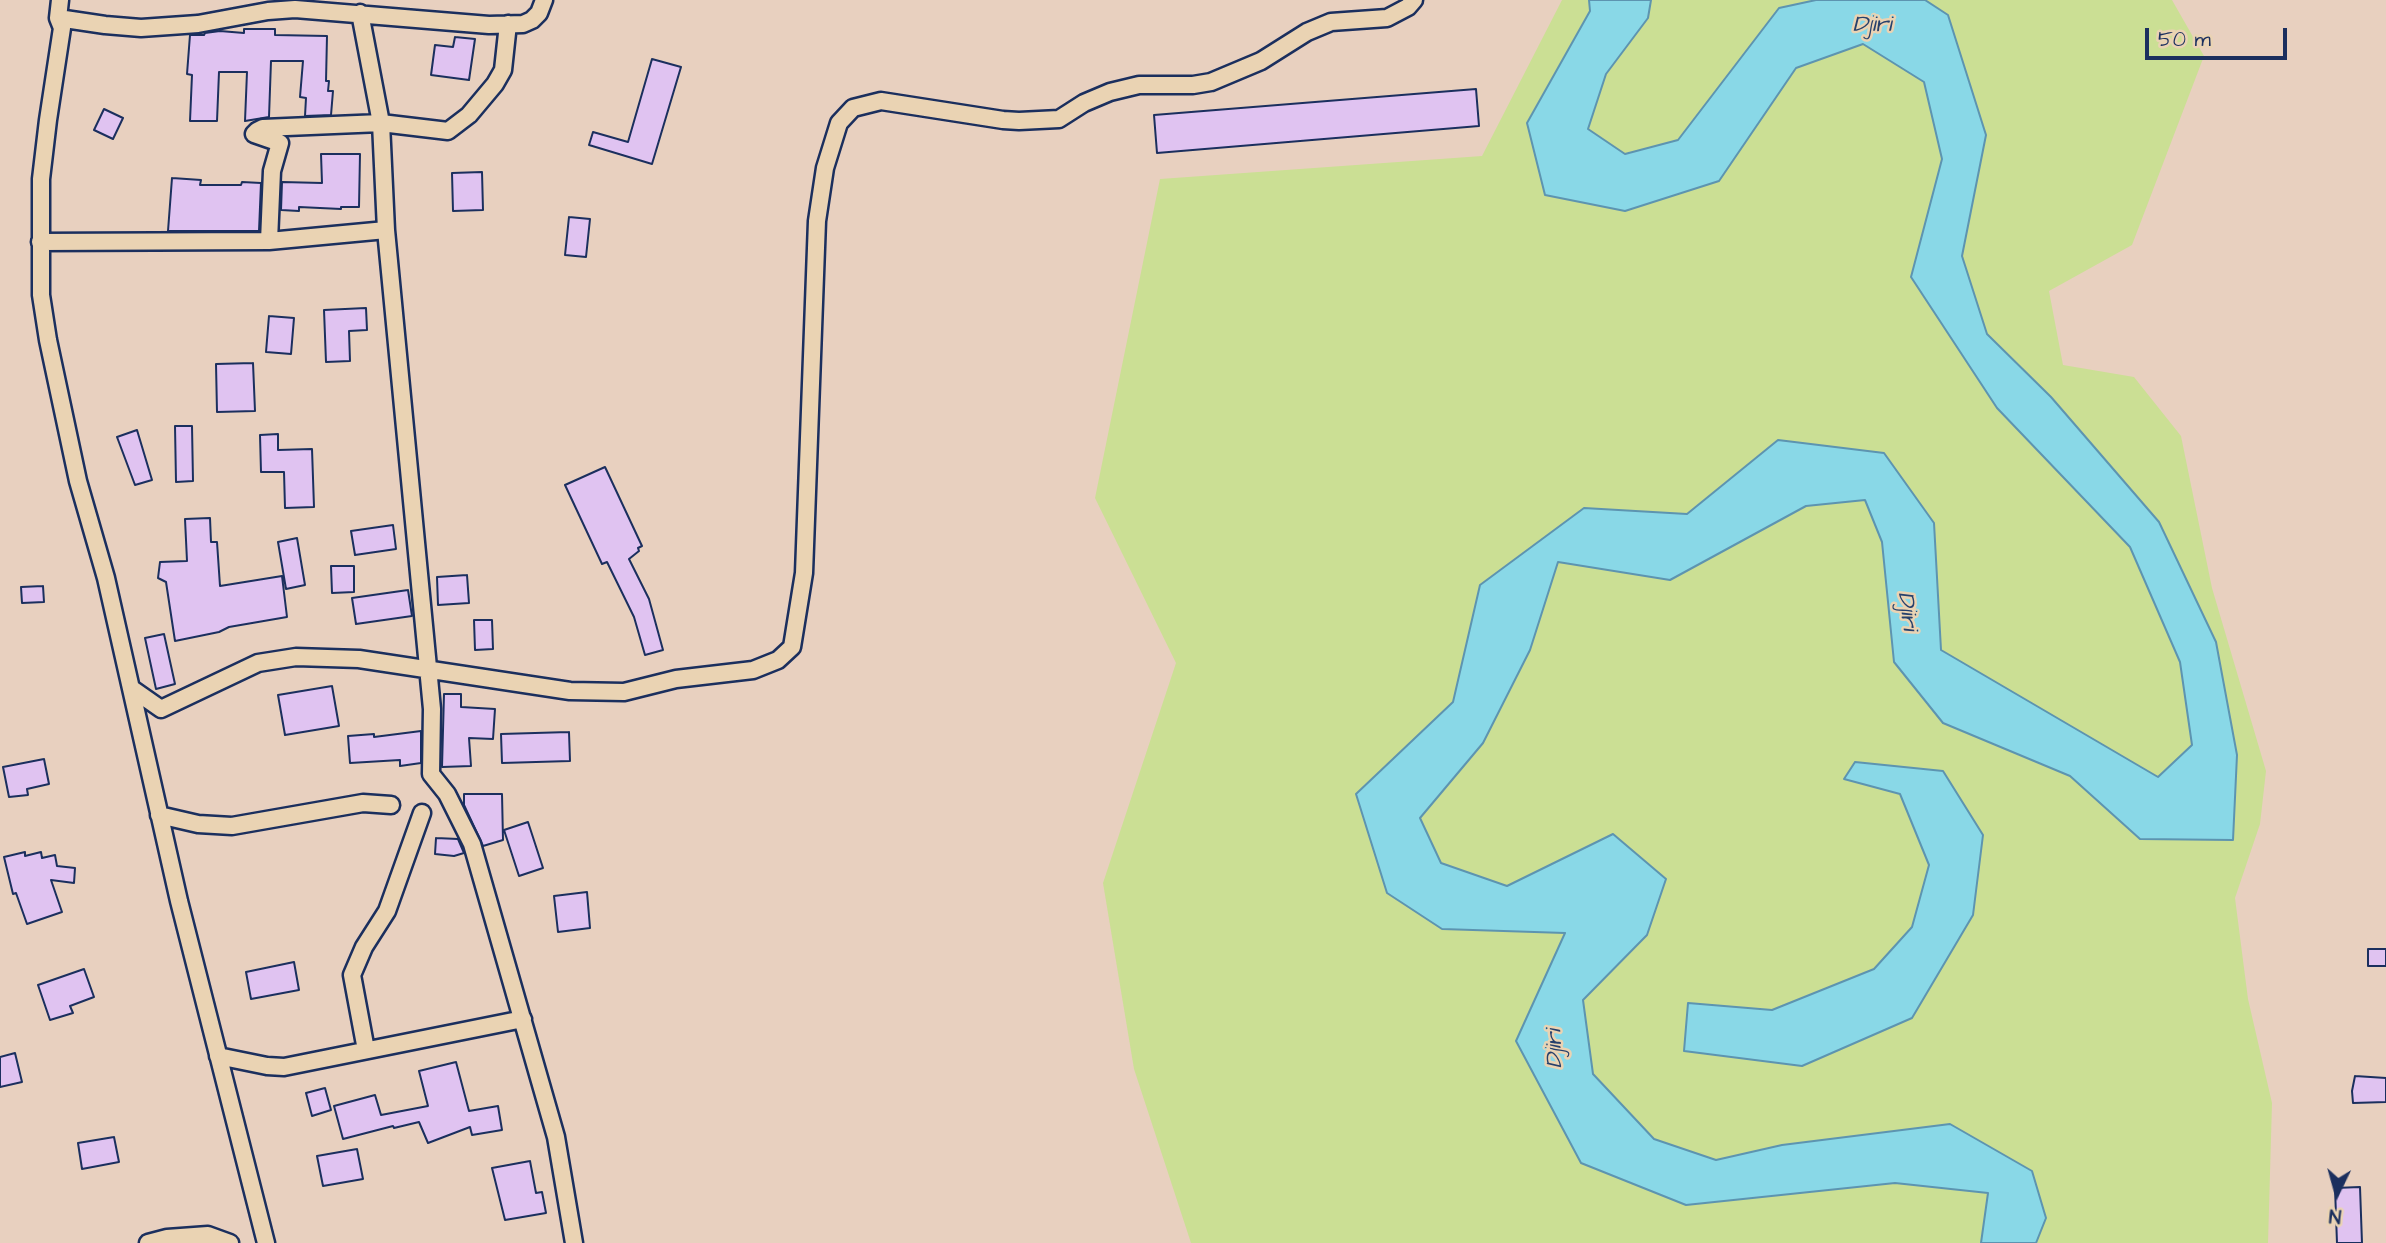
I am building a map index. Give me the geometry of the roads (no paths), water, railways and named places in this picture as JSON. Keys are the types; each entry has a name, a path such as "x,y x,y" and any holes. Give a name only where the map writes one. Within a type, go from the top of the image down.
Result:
{"street":[{"path":"60,0 58,18 62,28 41,179 41,295 78,481 106,578 159,815 266,1243"},
{"path":"58,18 141,28 198,24 296,4 360,13 523,24 539,13 544,0"},
{"path":"131,688 161,709 258,663 279,659 359,659 570,691 624,692 676,679 753,670 778,660 792,647 804,573 817,221 825,168 839,123 853,108 880,102 1003,120 1059,119 1084,103 1110,92 1139,85 1193,85 1211,82 1261,61 1331,22 1387,18 1414,0"},
{"path":"360,13 381,123 386,230 432,709 431,774 447,794 472,844 562,1162 574,1243"},
{"path":"269,241 272,171 280,143 254,134 257,131 263,128 381,123 444,132 469,115 495,84 503,70 508,24"},
{"path":"40,242 269,241 386,230"},
{"path":"159,815 198,824 232,826 363,803 391,806"},
{"path":"366,1050 352,975 364,947 387,911 422,813"},
{"path":"218,1056 275,1067 523,1019"},
{"path":"148,1243 167,1238 208,1236 230,1243"}],"water":[{"name":"Djiri","path":"1589,0 1651,0 1648,18 1606,74 1588,129 1625,154 1678,140 1779,8 1816,0 1925,0 1948,15 1986,135 1962,256 1987,334 2051,397 2159,522 2216,642 2237,755 2233,840 2140,839 2070,776 1943,723 1894,662 1882,542 1865,500 1806,506 1670,580 1558,562 1530,650 1483,743 1420,818 1441,863 1507,886 1613,834 1666,879 1647,935 1583,1000 1593,1074 1654,1139 1716,1160 1782,1145 1950,1124 2032,1171 2046,1218 2036,1243 1981,1243 1988,1193 1895,1183 1686,1205 1581,1163 1516,1041 1565,933 1442,929 1387,893 1356,794 1453,702 1480,585 1584,508 1687,514 1778,440 1884,453 1934,523 1941,650 2158,777 2192,745 2180,662 2130,547 1997,408 1911,277 1942,159 1924,82 1863,44 1796,68 1719,181 1625,211 1545,195 1527,123 1590,11"},
{"path":"1855,762 1943,771 1983,835 1973,915 1912,1018 1802,1066 1684,1051 1688,1003 1772,1010 1874,969 1912,927 1929,865 1900,794 1844,779"}]}
